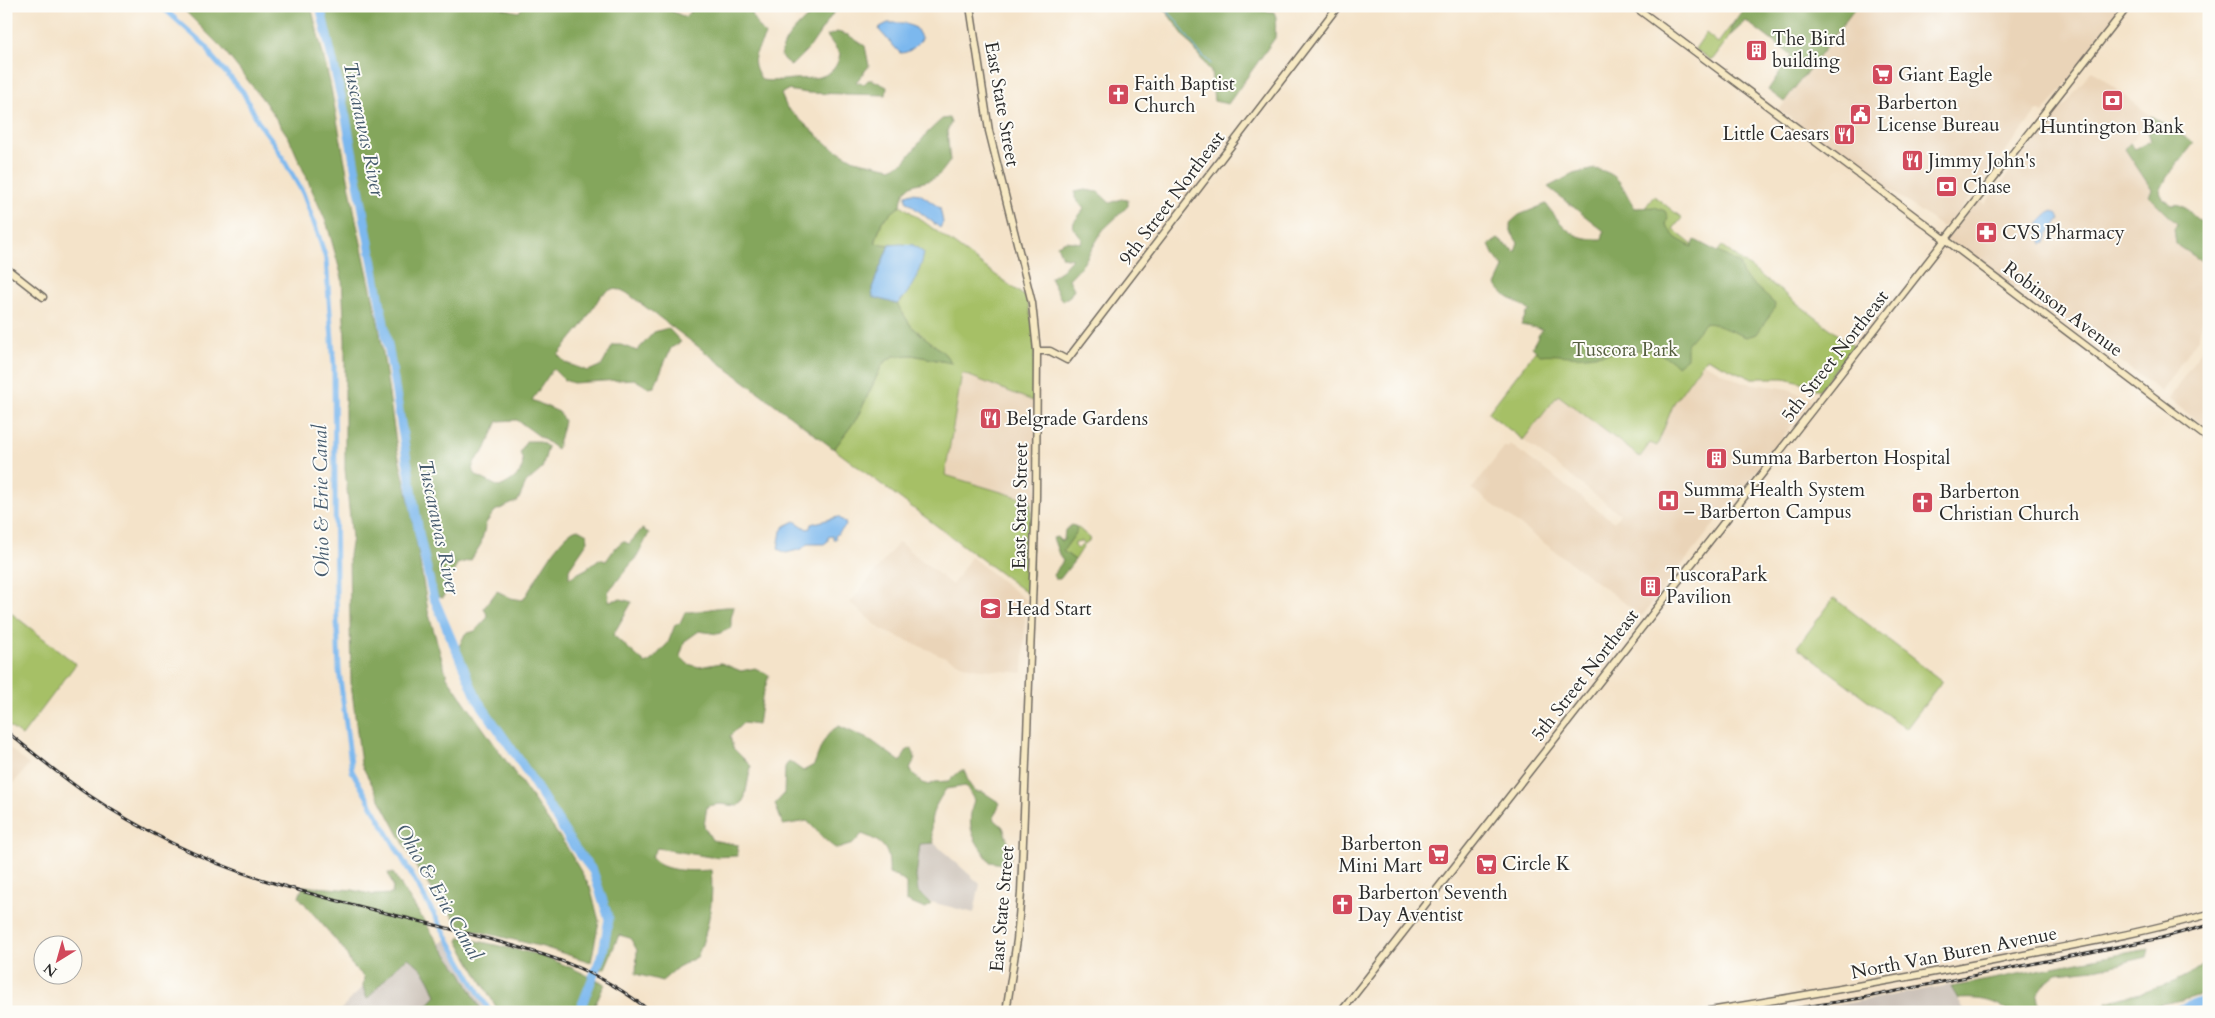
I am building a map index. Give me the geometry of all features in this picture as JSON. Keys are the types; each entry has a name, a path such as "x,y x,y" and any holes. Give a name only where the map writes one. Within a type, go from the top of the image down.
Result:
{"street":[{"name":"East State Street","path":"970,6 986,114 1032,303 1038,351 1036,497 1021,893 1018,933 1006,1012"},
{"name":"9th Street Northeast","path":"1038,351 1043,350 1056,353 1067,360 1338,6"},
{"name":"Robinson Avenue","path":"1634,6 2209,439"},
{"name":"5th Street Northeast","path":"1341,1012 2128,6"},
{"path":"6,268 43,297"},
{"name":"North Van Buren Avenue","path":"1703,1012 1895,980 2146,930 2209,914"}],"shaded area":[{"path":"1857,6 2128,6 2043,113 2038,110 1949,224 1942,227 1779,110"},
{"path":"2092,70 2151,116 2126,149 2152,190 2149,196 2177,224 2176,244 2209,266 2209,296 2198,338 2161,392 2017,285 2014,291 1945,239 1977,197 1985,204"},
{"path":"2209,330 2209,430 2169,399 2204,346"},
{"name":"Summa Health System – Barberton Campus","path":"1703,363 1741,382 1790,389 1811,401 1642,616 1472,489 1505,446 1508,447 1510,444 1614,522 1620,514 1523,440 1558,395 1640,457 1650,443 1657,446 1674,403"},
{"path":"962,373 1037,403 1036,502 945,475"},
{"path":"899,542 952,585 971,557 1026,600 1023,673 971,668 882,630 850,603"},
{"path":"6,745 29,765 6,792"},
{"path":"934,843 980,884 974,913 927,901 918,892 916,877 920,844"},
{"path":"448,939 490,1012 341,1012 343,1007 363,987 367,999 400,963"},
{"path":"1950,985 1965,1012 1797,1012"}],"green space":[{"path":"180,6 311,6 330,83 356,220 379,326 397,449 411,509 428,611 447,677 566,846 590,887 599,921 591,962 543,947 461,927 420,874 361,764 351,683 349,555 352,538 345,469 345,340 342,278 327,224 289,138 264,101 223,49"},
{"path":"320,6 493,6 519,12 523,6 664,6 685,17 696,6 754,6 753,17 765,35 756,53 755,67 762,80 770,81 816,78 829,73 834,69 840,54 827,36 837,32 848,35 865,46 869,66 856,82 864,84 868,80 873,80 887,87 886,95 807,93 787,90 781,94 787,108 828,145 854,160 891,168 904,162 928,132 942,119 949,118 951,123 947,131 950,161 931,180 909,187 903,196 901,205 882,221 875,243 889,245 872,288 873,297 897,304 911,326 944,353 952,363 912,355 894,356 883,363 857,418 834,449 627,293 612,289 601,295 582,326 558,355 566,363 588,371 602,365 613,345 621,345 637,351 654,332 668,328 681,342 671,348 654,387 649,388 634,379 573,383 564,380 553,369 532,400 559,412 564,421 557,449 517,420 498,421 485,450 475,461 472,469 477,476 499,487 515,478 523,464 520,453 526,441 539,441 548,447 542,469 526,483 518,501 495,511 486,523 481,544 471,560 457,564 443,598 433,596 346,118"},
{"path":"811,6 838,6 810,47 791,66 781,57 784,44 812,13"},
{"path":"1162,6 1255,6 1264,11 1274,12 1276,17 1275,38 1228,104 1214,101 1211,72"},
{"path":"1745,6 1857,6 1784,102 1768,90 1791,55 1746,21 1731,35 1731,27"},
{"path":"1746,6 1752,6 1713,59 1711,60 1695,49 1706,33 1718,43"},
{"path":"2151,116 2194,143 2167,177 2160,191 2162,198 2172,205 2183,206 2197,219 2209,225 2209,266 2176,244 2174,229 2177,224 2149,196 2152,190 2125,149 2130,143 2135,149 2151,141 2145,123"},
{"path":"1595,169 1611,174 1616,178 1635,208 1655,207 1665,211 1668,217 1666,226 1676,238 1692,247 1695,240 1739,263 1743,275 1775,304 1774,309 1757,334 1746,337 1714,324 1705,323 1687,344 1687,358 1677,366 1668,358 1646,351 1622,351 1586,356 1540,355 1532,347 1542,329 1521,325 1526,314 1530,311 1507,296 1496,285 1504,268 1493,254 1489,245 1498,239 1515,252 1518,243 1511,232 1510,223 1519,215 1546,204 1563,226 1575,235 1591,239 1602,239 1604,231 1548,187 1573,174"},
{"path":"1085,190 1098,192 1110,203 1121,199 1128,200 1128,206 1103,230 1083,264 1069,279 1074,289 1070,296 1062,301 1050,278 1062,270 1072,259 1062,257 1057,245 1066,241 1081,243 1082,239 1073,228 1074,222 1084,209 1075,198 1075,192"},
{"name":"Tuscora Park","path":"1654,196 1682,218 1673,229 1711,260 1722,246 1853,346 1819,391 1801,382 1784,378 1750,378 1706,358 1674,403 1657,446 1650,443 1640,457 1558,395 1523,440 1488,413"},
{"path":"901,205 1027,298 1035,340 1033,401 962,373 945,475 1031,501 1032,597 834,449 857,418 883,363 894,356 912,355 951,363 944,353 911,326 897,304 903,299 924,253 913,245 875,244 882,221"},
{"path":"1072,525 1077,527 1076,533 1063,551 1075,560 1060,579 1055,579 1053,575 1063,561 1053,538 1057,537 1061,541 1064,540 1065,530"},
{"path":"1077,527 1091,539 1085,544 1081,541 1075,542 1075,546 1078,549 1083,544 1084,546 1075,560 1063,551 1076,533"},
{"path":"578,529 587,534 588,541 569,569 569,578 599,559 606,561 616,547 623,541 629,544 642,529 649,533 638,555 608,592 609,601 621,599 632,602 613,635 646,664 668,643 675,625 680,623 685,612 734,607 731,628 718,634 699,631 685,641 680,656 688,664 699,667 721,663 741,671 755,668 769,675 762,698 758,725 743,723 730,736 733,748 751,766 744,801 738,806 720,804 707,806 704,826 712,840 738,845 737,856 710,857 657,848 651,857 663,866 679,870 711,870 710,914 705,936 697,957 678,967 662,981 636,974 637,950 630,938 619,935 605,968 595,972 602,952 609,919 593,871 575,848 518,758 477,699 457,651 465,634 475,631 488,617 484,608 497,591 511,598 523,600 556,548 571,532"},
{"path":"1834,598 1942,681 1906,729 1797,647"},
{"path":"6,609 76,664 22,736 6,724"},
{"path":"839,726 872,741 901,762 906,751 912,748 915,758 910,770 922,783 929,785 935,782 949,781 960,771 965,771 968,782 975,792 983,792 1000,803 994,816 995,820 1003,827 1012,854 1008,865 990,862 979,847 973,834 970,819 974,800 966,786 946,789 932,814 931,827 934,843 920,844 916,877 918,892 931,904 925,909 906,901 906,883 897,876 889,874 887,853 881,844 876,841 862,834 853,844 837,849 807,821 783,825 775,804 784,794 785,767 789,761 803,771 814,765 826,737"},
{"path":"388,873 393,873 439,944 462,974 482,1012 455,1012 449,1008 439,1009 435,1012 421,1012 436,996 426,974 408,958 400,963 367,999 363,987 364,977 351,964 345,951 299,897 303,886 353,890 374,895 392,894 393,886"},
{"path":"460,937 540,955 605,984 591,1012 499,1012 458,941"},
{"path":"2149,949 2147,957 2095,969 2057,973 2047,981 2037,995 2040,1012 2009,1012 1997,1004 1985,1000 1958,999 1951,987 2100,958"},
{"path":"2209,959 2209,992 2187,999 2151,1006 2142,1012 2108,1012 2107,1002 2175,981 2200,968"}],"water":[{"path":"888,23 904,23 916,28 922,39 910,50 900,53 879,30 880,27"},
{"path":"912,193 920,194 940,208 943,222 940,228 906,201 906,195"},
{"path":"2053,211 2058,214 2060,219 2048,234 2045,243 2042,244 2038,230 2040,221"},
{"path":"889,245 913,245 924,253 914,281 902,300 897,304 873,297 872,288"},
{"path":"838,517 845,522 846,526 835,536 836,539 833,539 833,536 828,537 828,541 824,544 807,544 802,549 786,553 778,549 781,531 785,526 795,521 807,529 810,528 811,524"}],"waterway":[{"name":"Ohio & Erie Canal","path":"161,6 207,47 212,57 243,92 259,123 274,143 303,193 318,234 326,259 334,366 336,595 339,670 352,771 490,1012"},
{"name":"Tuscarawas River","path":"320,6 346,118 390,356 419,533 433,596 477,699 518,758 575,848 593,871 609,919 603,952 579,1012"},
{"path":"1162,6 1176,20 1196,49 1211,64"},
{"name":"Tuscarawas River","path":"2172,1012 2209,999"}],"railway":[{"path":"6,731 54,770 105,806 148,831 193,853 240,872 288,887 510,945 559,960 606,981 629,995 651,1012"},
{"path":"1772,1012 1862,998 2161,938 2209,925"}],"place":[{"name":"The Bird building","path":"1756,50"},
{"name":"Giant Eagle","path":"1882,75"},
{"name":"Faith Baptist Church","path":"1118,95"},
{"name":"Huntington Bank","path":"2112,101"},
{"name":"Barberton License Bureau","path":"1861,114"},
{"name":"Little Caesars","path":"1845,134"},
{"name":"Jimmy John's","path":"1912,161"},
{"name":"Chase","path":"1947,187"},
{"name":"CVS Pharmacy","path":"1986,233"},
{"name":"Belgrade Gardens","path":"990,419"},
{"name":"Summa Barberton Hospital","path":"1716,458"},
{"name":"Summa Health System – Barberton Campus","path":"1668,501"},
{"name":"Barberton Christian Church","path":"1923,503"},
{"name":"TuscoraPark Pavilion","path":"1650,586"},
{"name":"Head Start","path":"991,609"},
{"name":"Barberton Mini Mart","path":"1438,855"},
{"name":"Circle K","path":"1486,864"},
{"name":"Barberton Seventh Day Aventist","path":"1342,904"}]}
